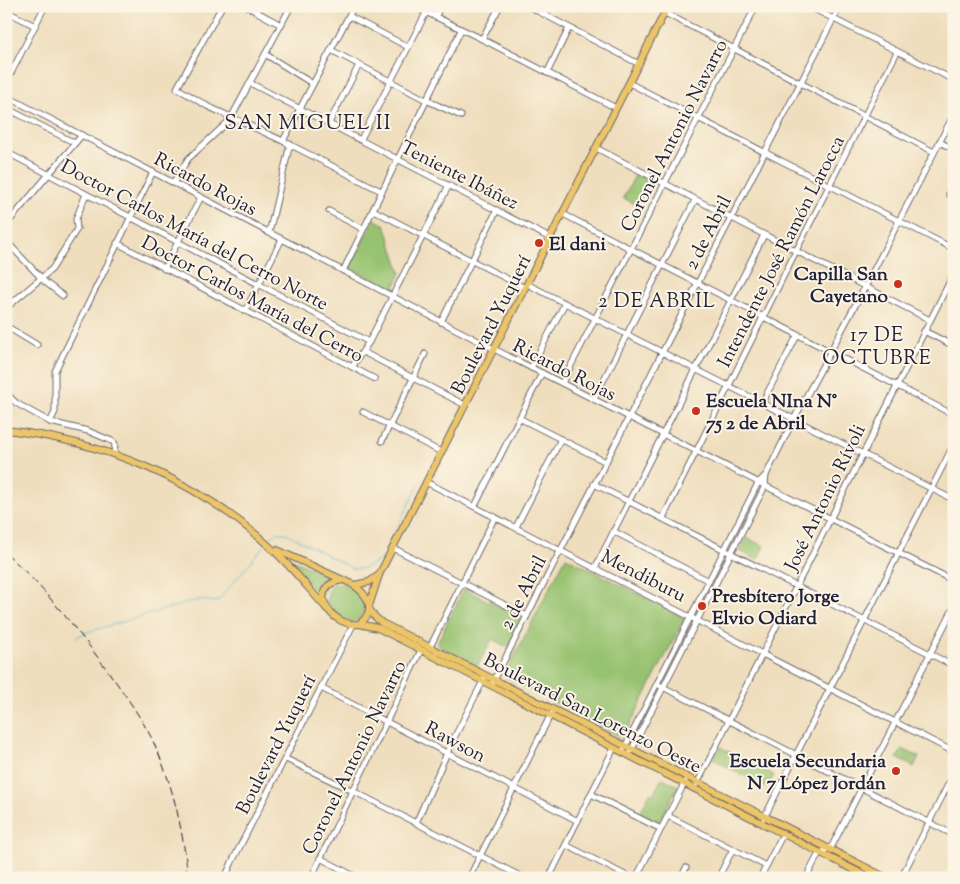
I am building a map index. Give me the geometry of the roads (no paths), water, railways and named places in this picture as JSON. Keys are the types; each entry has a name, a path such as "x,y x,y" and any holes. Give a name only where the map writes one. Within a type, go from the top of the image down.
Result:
{"main road":[{"name":"Boulevard Yuquerí","path":"370,608 379,575 668,6"},
{"path":"6,430 62,439 114,454 148,468 209,500 270,546 354,585 362,593 370,608 366,618 356,624 347,624 326,609 270,546"},
{"path":"354,585 369,582 379,575"},
{"path":"326,609 324,595 326,588 330,583 344,580"},
{"name":"Boulevard San Lorenzo Oeste","path":"370,608 374,616 382,623 430,647 484,678"},
{"name":"Boulevard San Lorenzo Oeste","path":"356,624 378,628 421,650 493,682 763,819 830,849 887,878"},
{"name":"Boulevard San Lorenzo Oeste","path":"552,712 614,748 627,750"},
{"name":"Boulevard San Lorenzo Oeste","path":"763,819 783,834 865,877"}],"street":[{"path":"6,82 45,6"},
{"path":"222,6 177,88 206,106 232,116 284,141 382,191"},
{"path":"246,6 281,25"},
{"path":"173,182 188,160 232,116 291,6"},
{"path":"284,141 354,6"},
{"path":"413,6 616,108"},
{"path":"436,17 441,6"},
{"path":"482,39 500,6"},
{"path":"528,6 639,64"},
{"name":"Coronel Antonio Navarro","path":"562,383 756,6"},
{"path":"808,6 954,80"},
{"name":"2 de Abril","path":"493,682 840,6"},
{"path":"6,11 35,26"},
{"path":"362,140 426,13"},
{"path":"665,13 934,152"},
{"path":"349,16 408,47"},
{"path":"546,72 569,28"},
{"path":"344,271 397,158 461,30"},
{"path":"331,50 426,100 461,116"},
{"name":"Intendente José Ramón Larocca","path":"663,518 829,185 898,52"},
{"path":"265,54 313,84"},
{"path":"329,123 359,65"},
{"name":"Teniente Ibáñez","path":"250,83 550,238"},
{"path":"629,83 954,249"},
{"name":"Ricardo Rojas","path":"6,96 441,322 954,581"},
{"path":"6,108 75,143"},
{"path":"627,750 690,616 758,483 766,475 954,114"},
{"path":"6,225 82,135"},
{"path":"939,142 954,149"},
{"path":"270,233 290,144"},
{"path":"596,148 930,320"},
{"name":"Doctor Carlos María del Cerro Norte","path":"6,152 369,342"},
{"path":"50,422 55,412 55,371 153,172"},
{"path":"352,367 369,342 393,297 449,185"},
{"path":"6,308 52,269 77,228 76,220 86,194"},
{"path":"164,269 201,197"},
{"path":"594,399 695,200"},
{"path":"373,210 472,261 565,303 954,500"},
{"path":"441,322 497,210"},
{"path":"329,211 363,229"},
{"path":"563,214 954,415"},
{"path":"595,568 764,235"},
{"path":"6,240 41,278 63,296"},
{"path":"245,311 282,240"},
{"name":"Doctor Carlos María del Cerro","path":"117,244 375,379"},
{"name":"José Antonio Rívoli","path":"696,785 954,273"},
{"path":"531,368 565,303"},
{"path":"6,326 37,345"},
{"path":"924,331 953,344"},
{"path":"762,403 798,334"},
{"name":"Doctor Carlos María del Cerro","path":"363,352 465,405"},
{"path":"382,441 425,354"},
{"path":"475,506 542,373"},
{"path":"6,393 16,403 50,422 88,431 112,441 115,444 114,454"},
{"path":"363,412 441,452"},
{"path":"519,418 606,462"},
{"path":"516,527 562,439"},
{"path":"763,819 954,444"},
{"path":"627,750 663,688 765,486 766,475"},
{"name":"Mendiburu","path":"426,482 954,752"},
{"path":"594,484 954,666"},
{"name":"Coronel Antonio Navarro","path":"430,647 496,517"},
{"path":"614,531 709,581"},
{"path":"393,548 527,616"},
{"path":"806,878 818,855 830,849 954,607"},
{"name":"Boulevard Yuquerí","path":"226,878 232,862 321,688 356,624"},
{"name":"Coronel Antonio Navarro","path":"311,878 421,650"},
{"path":"416,823 447,753 484,678"},
{"path":"657,684 954,835"},
{"name":"Rawson","path":"321,688 578,821"},
{"path":"468,878 552,712"},
{"path":"549,878 614,748"},
{"path":"286,759 480,855 514,876 524,878"},
{"path":"901,878 954,774"},
{"path":"636,878 686,780"},
{"path":"591,794 661,829"},
{"path":"668,816 766,866"},
{"path":"760,878 783,834"},
{"path":"566,845 630,878"},
{"path":"718,878 733,849"},
{"path":"320,858 358,878"},
{"path":"681,878 686,868"}],"waterway":[{"path":"270,538 277,533 286,533 353,569 365,568 380,560 419,485"},
{"path":"76,638 84,633 198,600 217,602 264,546"}],"railway":[{"path":"6,553 50,598 90,647 114,679 150,735 165,769 180,823 188,878"}],"place":[{"name":"El dani","path":"539,243"},
{"name":"Capilla San Cayetano","path":"898,284"},
{"name":"Escuela NIna N° 75 2 de Abril","path":"696,411"},
{"name":"Presbítero Jorge Elvio Odiard","path":"702,606"},
{"name":"Escuela Secundaria N 7 López Jordán","path":"896,771"}],"district":[{"name":"SAN MIGUEL II","path":"308,122"},
{"name":"2 DE ABRIL","path":"657,300"},
{"name":"17 DE OCTUBRE","path":"877,346"}]}
